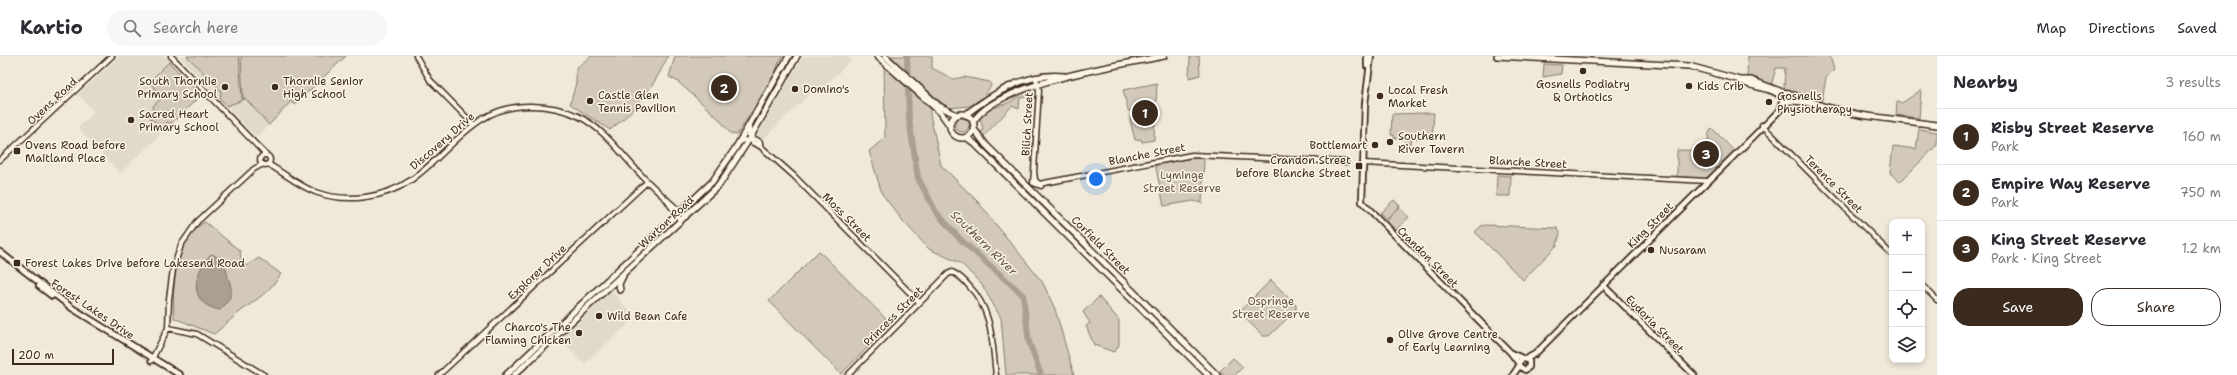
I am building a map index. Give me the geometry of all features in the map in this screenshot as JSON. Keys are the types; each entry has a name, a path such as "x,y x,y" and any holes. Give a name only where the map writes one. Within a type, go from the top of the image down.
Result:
{"main road":[{"name":"Warton Road","path":"506,375 712,182 749,127 789,56"},
{"name":"Warton Road","path":"514,375 686,217 718,185 750,138 797,56"},
{"path":"876,56 897,70"},
{"path":"885,56 897,70 941,113 957,137 966,137 973,128 973,122 981,112 994,102 1023,88 1038,85 1065,76 1164,56"},
{"path":"1366,56 1367,78"},
{"path":"1367,78 1372,56"},
{"path":"1497,56 1686,66 1740,80 1749,86 1779,93 1786,98 1824,107 1860,115 1937,125"},
{"path":"767,94 781,78 785,76"},
{"path":"920,91 944,110 957,115 965,115 997,92 1019,82 1036,78 1065,76"},
{"name":"Crandon Street","path":"1367,78 1361,198 1366,208 1511,353 1520,366"},
{"name":"King Street","path":"1526,360 1535,354 1778,110 1786,98"},
{"path":"755,117 759,116 769,106"},
{"path":"950,126 952,120 957,115"},
{"path":"965,115 973,122"},
{"name":"Corfield Street","path":"973,128 983,142 1217,375"},
{"name":"Corfield Street","path":"966,137 980,148 1208,375"},
{"name":"Forest Lakes Drive","path":"0,252 72,308 174,375"},
{"name":"Forest Lakes Drive","path":"0,255 70,310 152,360 180,375"},
{"path":"620,290 619,284 624,273"},
{"name":"Eudoria Street","path":"1603,285 1694,375"},
{"path":"574,311 578,316"},
{"path":"556,328 561,332"},
{"name":"Crandon Street","path":"1511,353 1526,360"},
{"path":"1520,366 1528,368 1526,360"},
{"path":"1513,375 1526,360"}],"street":[{"name":"Ovens Road","path":"0,163 2,159 112,56"},
{"name":"Discovery Drive","path":"171,56 266,155 269,162 276,169 299,184 320,193 342,198 375,196 394,189 410,180 473,124 499,110 524,106 543,106 563,110 593,125 679,214 686,217"},
{"path":"416,56 430,80 473,124"},
{"name":"Bilich Street","path":"1034,171 1038,85 1036,78"},
{"name":"Terence Street","path":"1762,125 1889,252"},
{"path":"740,141 750,138 749,127"},
{"name":"Moss Street","path":"750,138 752,142 760,146 810,192 919,302"},
{"name":"Discovery Drive","path":"256,146 263,164"},
{"path":"254,169 261,158 266,155"},
{"name":"Blanche Street","path":"1034,171 1032,180 1034,185 1039,186 1192,155 1346,162"},
{"path":"152,360 168,328 169,299 173,269 181,245 197,222 254,169 269,162"},
{"name":"Blanche Street","path":"1363,162 1707,181"},
{"name":"Blanche Street","path":"1692,180 1703,185"},
{"name":"Explorer Drive","path":"439,375 648,182"},
{"name":"Discovery Drive","path":"679,214 681,221"},
{"name":"Princess Street","path":"848,375 919,302 948,274 952,272 958,274 973,290 986,308 989,318 996,375"},
{"path":"1925,288 1937,300"},
{"path":"168,328 197,334 264,375"}],"shaded area":[{"name":"Sacred Heart Primary School","path":"119,56 165,56 202,95 120,173 78,128 94,112 78,95"},
{"name":"Thornlie Senior High School","path":"179,56 343,56 259,135 254,135"},
{"path":"803,56 847,56 851,61 815,95 810,94 762,140 757,135"},
{"path":"211,254 225,261 231,287 230,297 220,310 209,307 202,301 198,295 196,287 200,270"},
{"path":"612,291 635,318 584,364 559,340"}],"green space":[{"path":"187,56 239,56 242,99 245,99 227,106 220,99 221,91"},
{"name":"Thornlie Senior High School","path":"241,56 346,56 294,105 291,101 269,125 245,98 243,98"},
{"path":"591,56 668,56 657,78 644,97 629,114 610,130 570,104 576,83 576,68"},
{"path":"675,56 783,56 779,62 775,74 737,135 730,133 719,119 694,96 677,81 669,77"},
{"path":"884,56 932,56 932,68 953,79 964,77 990,82 991,86 983,97 970,106 948,108 931,94 930,114 941,165 978,202 1043,283 1055,309 1074,375 1006,375 1001,318 982,285 962,264 929,249 903,221 882,194 869,151 885,138"},
{"path":"1190,56 1199,56 1200,75 1189,78"},
{"path":"1748,56 1830,56 1834,70 1826,78 1822,100 1784,89 1785,68 1776,68 1771,86 1747,78"},
{"path":"169,62 201,95 171,124 167,122 164,126 160,126 150,118 154,115 153,106 163,97 149,82"},
{"path":"1544,64 1562,65 1561,74 1543,77"},
{"path":"1157,83 1156,104 1161,111 1155,114 1154,140 1142,142 1141,139 1135,140 1130,120 1132,113 1128,110 1123,90"},
{"path":"1921,90 1919,118 1896,115 1897,102 1902,103"},
{"path":"1027,92 1031,92 1028,96 1020,98 1019,109 1012,106 984,136 981,134 983,128 980,119 983,115"},
{"path":"1434,113 1432,139 1412,138 1411,144 1405,143 1405,139 1394,138 1394,135 1391,135 1392,114"},
{"path":"959,118 965,118 969,122 969,128 965,132 959,132 955,128 955,122"},
{"path":"1712,128 1736,153 1707,181 1677,179 1677,150 1709,151 1708,135"},
{"path":"1919,129 1937,132 1937,145 1900,182 1890,173 1893,146 1916,149"},
{"name":"Lyminge Street Reserve","path":"1204,158 1202,203 1193,201 1164,206 1155,164 1181,159"},
{"path":"1497,175 1511,176 1510,196 1496,196"},
{"path":"1394,200 1400,206 1386,219 1380,213"},
{"path":"1399,208 1409,217 1396,230 1386,220"},
{"path":"205,222 240,251 241,258 246,266 259,258 281,274 265,293 214,334 174,318 173,306 177,265 181,252 187,240 195,230"},
{"path":"1481,226 1557,228 1560,233 1557,245 1523,280 1475,232"},
{"path":"819,251 891,324 841,374 769,301"},
{"name":"Ospringe Street Reserve","path":"1271,280 1296,305 1296,310 1269,336 1263,336 1239,312"},
{"path":"1099,297 1119,320 1119,345 1114,352 1094,345 1086,326 1090,323 1083,312"},
{"path":"1233,358 1243,367 1235,375 1223,375 1220,371"}],"waterway":[{"name":"Southern River","path":"907,56 909,119 918,178 936,212 959,238 1023,295 1029,342 1041,375"}],"place":[{"name":"Gosnells Podiatry & Orthotics","path":"1583,71"},
{"name":"Kids Crib","path":"1689,86"},
{"name":"South Thornlie Primary School","path":"225,87"},
{"name":"Thornlie Senior High School","path":"275,87"},
{"name":"Empire Way Reserve","path":"724,88"},
{"name":"Domino's","path":"795,89"},
{"name":"Local Fresh Market","path":"1380,96"},
{"name":"Castle Glen Tennis Pavilion","path":"590,101"},
{"name":"Gosnells Physiotherapy","path":"1769,102"},
{"name":"Risby Street Reserve","path":"1145,113"},
{"name":"Sacred Heart Primary School","path":"131,120"},
{"name":"Southern River Tavern","path":"1390,142"},
{"name":"Bottlemart","path":"1375,145"},
{"name":"Ovens Road before Maitland Place","path":"17,151"},
{"name":"King Street Reserve","path":"1706,154"},
{"name":"Crandon Street before Blanche Street","path":"1359,166"},
{"name":"Nusaram","path":"1651,250"},
{"name":"Forest Lakes Drive before Lakesend Road","path":"17,263"},
{"name":"Wild Bean Cafe","path":"599,316"},
{"name":"Charco's The Flaming Chicken","path":"579,333"},
{"name":"Olive Grove Centre of Early Learning","path":"1390,340"}]}
